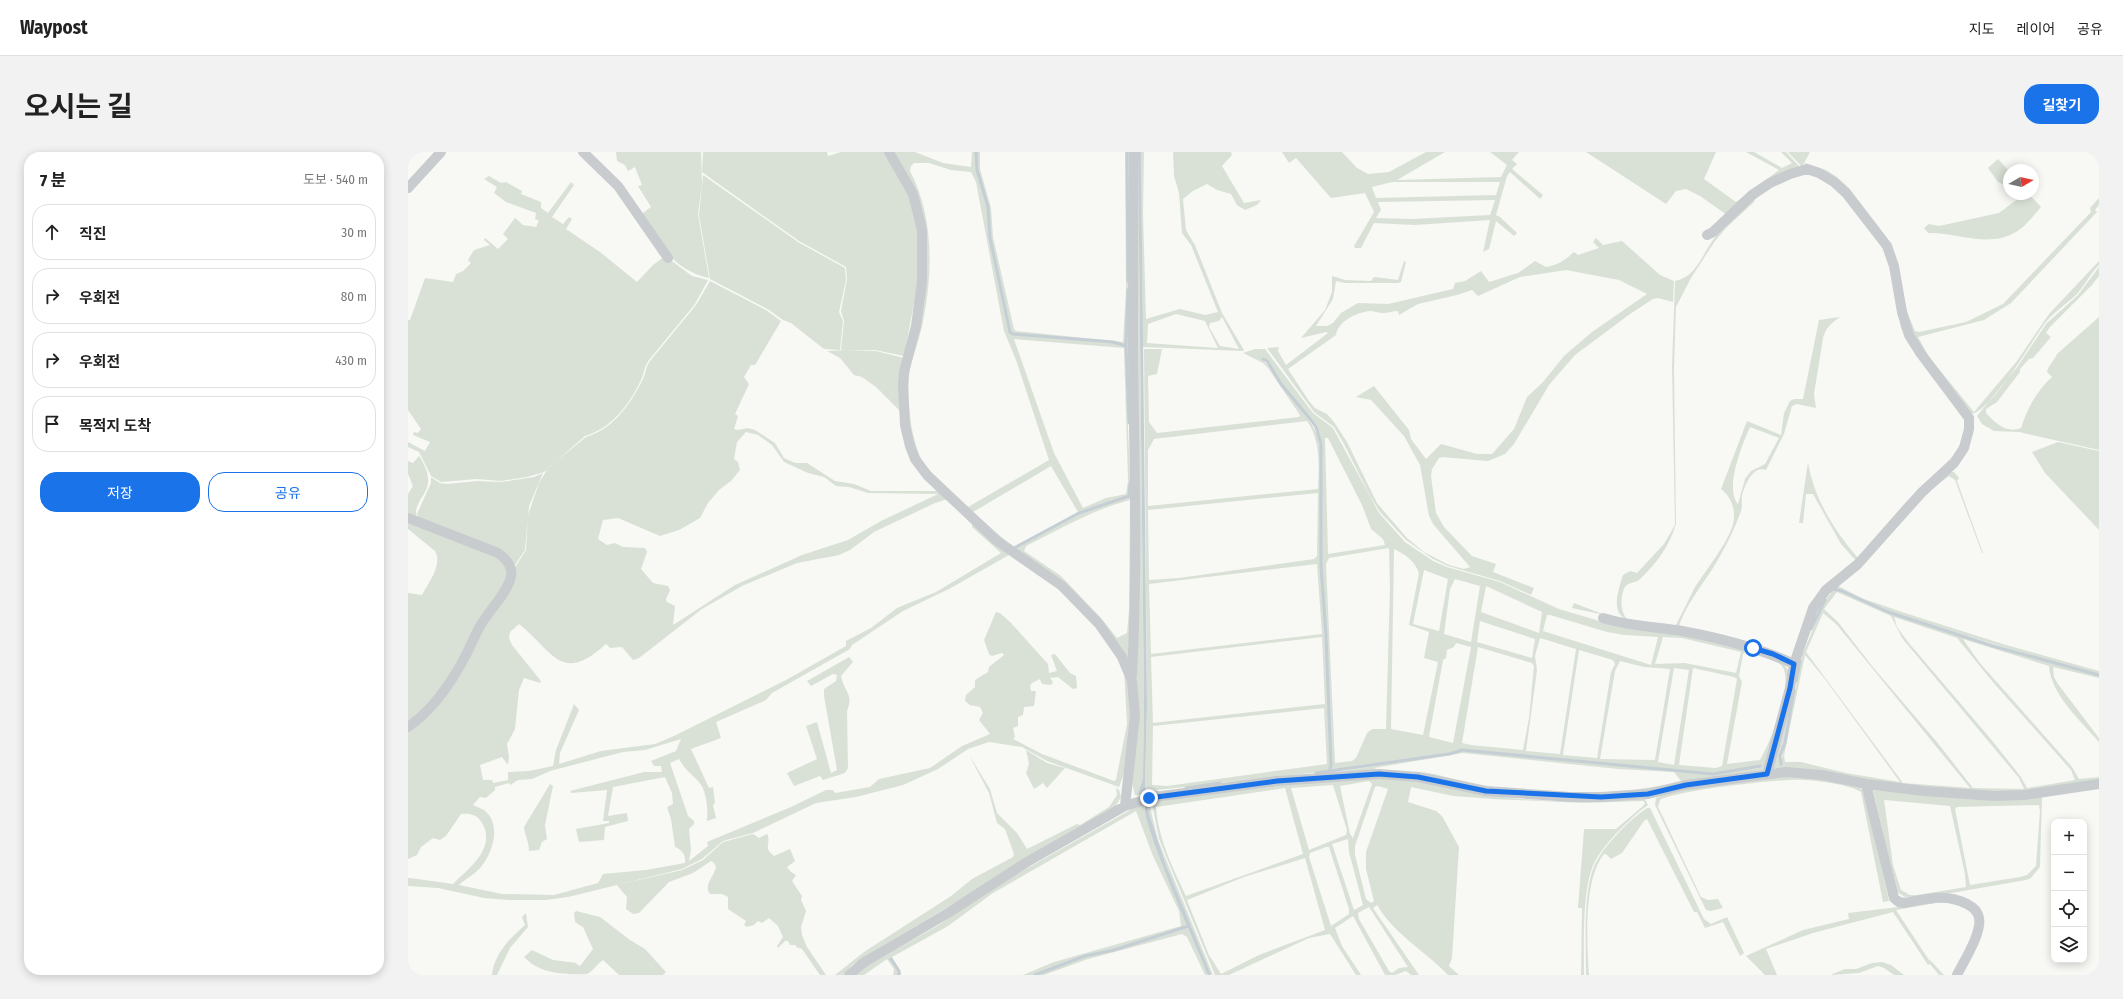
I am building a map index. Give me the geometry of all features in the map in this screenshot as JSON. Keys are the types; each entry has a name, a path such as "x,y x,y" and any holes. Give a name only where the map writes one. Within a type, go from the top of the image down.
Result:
{"street":[{"path":"408,188 441,152"},
{"path":"583,152 618,186 668,258"},
{"path":"889,152 913,194 922,230 922,281 916,326 905,365 903,385 905,425 915,459 928,475 996,540 1052,578 1070,594 1099,624 1115,645 1122,657 1132,681"},
{"path":"1125,806 1134,724 1132,681 1135,615 1136,446 1133,348 1134,152"},
{"path":"1707,235 1713,232 1752,195 1770,183 1790,174 1807,170 1820,173 1834,182 1846,193 1887,246 1894,266 1902,312 1909,335 1921,354 1969,418 1969,429 1964,448 1954,463 1921,493 1858,564 1832,585 1813,608 1794,664 1790,688 1767,774"},
{"path":"408,518 498,553 508,563 511,575 445,688 425,713 408,728"},
{"path":"1603,618 1634,625 1684,632 1732,643 1773,654 1794,664"},
{"path":"849,975 863,963 948,913 988,886 1125,806 1141,800 1277,781 1355,775 1401,775 1436,780 1471,789 1517,794 1601,797 1648,794 1686,785 1767,774 1805,772 1866,784 1924,791 1995,796 2024,795 2099,784"},
{"path":"1866,784 1894,898 1904,903 1937,897 1951,897 1967,904 1978,912 1980,919 1976,937 1957,975"}],"shaded area":[{"path":"616,152 701,152 702,184 698,214 709,278 696,274 676,262 661,245 640,215 651,207 638,186 642,185 635,167 628,171 625,165 617,161"},
{"path":"703,152 827,152 828,156 841,152 887,152 902,180 917,214 920,271 904,356 875,350 841,350 844,321 841,311 847,279 846,267 799,241 702,172"},
{"path":"893,152 915,152 943,163 971,167 972,152 976,152 976,170 987,207 989,238 1010,332 1013,335 1112,343 1125,346 1130,481 1128,495 1078,512 1051,466 973,512 1015,549 1079,514 1130,496 1131,481 1127,346 1129,289 1128,152 1130,152 1131,270 1129,347 1133,479 1132,614 1129,658 1126,658 1119,646 1090,609 1067,586 1044,568 993,536 923,468 918,460 912,442 906,402 906,373 923,298 926,261 925,224 914,190","holes":["914,163 929,163 951,170 971,172 976,182 1004,331 1016,360 1049,460 968,507 938,480 923,462 915,441 910,417 910,369 923,323 928,287 930,253 926,219 922,202 910,171 911,166","1014,339 1124,348 1128,481 1126,494 1106,498 1083,508 1054,453","1130,500 1129,610 1127,633 1117,638 1101,618 1061,576 1024,551 1026,546 1089,514"]},
{"path":"977,152 980,152 980,169 991,208 993,237 1014,329 1016,331 1123,342 1126,290 1126,152 1128,289 1126,345 1113,342 1014,333 1011,331 991,238 989,207 977,169"},
{"path":"1136,152 1138,152 1144,702 1143,778 1138,794 1329,773 1449,755 1462,751 1713,774 1760,766 1713,773 1461,749 1449,753 1330,771 1332,766 1327,635 1322,567 1322,444 1312,419 1281,384 1268,361 1261,358 1267,364 1286,392 1309,419 1320,445 1321,566 1326,635 1330,765 1328,771 1148,791 1145,785 1147,706 1144,349 1162,349 1157,374 1148,376 1149,422 1157,433 1299,417 1300,415 1268,368 1263,363 1243,353 1255,349 1265,349 1313,413 1333,428 1379,513 1405,542 1433,561 1447,567 1500,582 1559,609 1613,625 1681,634 1772,656 1778,659 1789,673 1788,692 1768,760 1762,770 1690,781 1649,790 1603,794 1564,793 1632,790 1681,781 1674,772 1618,769 1463,753 1374,768 1390,771 1371,770 1213,786 1143,797 1135,795 1132,783 1138,724 1136,681 1139,509","holes":["1307,421 1312,428 1318,454 1318,489 1148,506 1148,450 1154,439","1325,438 1328,438 1362,505 1371,529 1383,539 1385,545 1328,554","1318,493 1317,556 1314,559 1179,578 1149,580 1148,510","1389,548 1390,587 1386,729 1372,729 1367,733 1356,758 1352,761 1335,763 1326,564 1329,558","1394,549 1409,558 1419,573 1409,625 1429,632 1424,658 1438,662 1423,735 1391,729","1317,564 1322,634 1151,654 1149,584","1424,570 1448,579 1439,631 1413,624","1455,579 1480,586 1471,642 1444,634 1450,589","1486,586 1542,612 1539,633 1481,612","1547,615 1550,615 1607,632 1624,635 1658,637 1651,665 1543,631","1480,621 1535,639 1532,658 1477,642","1322,637 1325,704 1153,723 1151,657","1663,637 1682,638 1741,652 1736,673 1685,663 1655,664","1540,638 1576,649 1560,754 1526,751 1537,670 1535,656","1456,643 1471,647 1453,743 1429,737 1443,660 1446,658 1447,650 1454,647","1478,647 1532,663 1534,666 1529,718 1523,750 1462,743","1579,650 1613,660 1615,664 1611,672 1597,758 1563,755","1746,652 1769,658 1781,665 1785,672 1784,697 1770,740 1760,760 1727,764 1742,682 1739,676 1743,654","1620,661 1644,667 1670,669 1655,760 1600,759 1615,671","1674,668 1689,670 1674,765 1658,762","1693,668 1734,677 1737,679 1722,766 1716,768 1679,765","1324,708 1327,764 1167,786 1152,785 1153,726"]},
{"path":"1138,152 1141,152 1147,706 1146,794 1138,794 1143,778 1144,702"},
{"path":"1141,152 1144,152 1143,213 1146,319 1180,309 1205,315 1218,312 1191,245 1182,233 1179,193 1174,176 1173,152 1231,152 1232,155 1222,166 1244,203 1261,200 1257,205 1245,210 1237,205 1231,194 1217,190 1207,184 1193,191 1183,199 1186,230 1195,245 1222,313 1244,350 1143,347","holes":["1176,314 1205,321 1218,348 1147,343 1148,324","1222,317 1239,349 1220,346 1209,327 1210,323 1219,321"]},
{"path":"1282,152 1342,152 1357,168 1368,174 1389,172 1426,152 1445,152 1397,180 1501,177 1507,165 1490,152 1519,152 1512,160 1517,164 1512,169 1543,195 1540,199 1510,172 1507,176 1496,215 1517,233 1514,236 1496,221 1489,249 1483,252 1490,220 1415,225 1374,223 1361,248 1355,248 1354,246 1374,212 1365,193 1331,198 1296,158 1289,163","holes":["1392,182 1500,182 1496,195 1376,198 1372,187","1495,200 1490,215 1412,219 1376,218 1381,210 1378,202"]},
{"path":"1586,152 1716,152 1704,179 1736,202 1779,170 1746,152 1754,152 1782,168 1792,163 1781,152 1786,152 1799,166 1727,215 1700,196 1686,189 1676,191 1666,204"},
{"path":"1788,152 1810,152 1802,167"},
{"path":"1998,159 2003,164 2003,184 1998,182 1988,168"},
{"path":"1805,163 1826,170 1837,177 1850,189 1887,238 1898,265 1907,312 1915,331 1919,332 1966,322 2003,304 2091,212 2090,208 2099,198 2099,205 2095,210 2097,212 2011,303 1984,320 1918,337 1929,357 1974,412 2017,361 2049,314 2099,261 2099,265 2077,294 2045,323 2000,389 1979,410 1971,414 1937,374 1909,331 1903,313 1896,265 1890,248 1877,227 1861,205 1844,187 1826,174 1804,167"},
{"path":"1805,172 1819,175 1841,190 1878,236 1888,254 1890,265 1881,242 1852,205 1828,184 1817,177 1807,174 1793,176 1766,190 1726,228 1715,241 1691,278 1676,307 1674,368 1676,524 1670,540 1657,561 1639,580 1628,584 1623,590 1622,608 1627,619 1676,625 1694,589 1718,554 1733,526 1734,514 1732,505 1727,494 1721,489 1747,421 1781,435 1784,413 1790,401 1794,399 1803,399 1819,320 1840,317 1829,326 1823,338 1814,394 1816,408 1797,404 1792,406 1784,434 1766,470 1757,470 1747,481 1742,495 1742,509 1732,533 1713,568 1689,605 1678,629 1651,627 1632,622 1625,619 1619,613 1617,606 1618,594 1623,575 1630,571 1637,573 1664,544 1675,525 1672,367 1675,281 1688,275 1698,265 1721,229 1741,208 1766,189 1792,175","holes":["1750,427 1779,438 1765,464 1751,471 1745,479 1738,504 1734,497 1734,477 1739,454"]},
{"path":"703,175 798,242 845,268 846,280 839,312 843,321 840,350 824,349 791,323 710,279 699,215"},
{"path":"489,176 501,183 506,182 522,191 521,194 541,202 541,208 548,213 571,182 574,185 552,217 563,224 569,217 572,219 566,229 600,252 637,282 653,265 665,256 692,276 708,280 695,304 649,360 641,380 625,407 603,427 585,436 544,472 527,477 501,481 477,479 441,482 431,476 419,452 408,447 408,442 425,451 430,442 413,435 414,432 418,433 421,429 408,410 408,320 410,320 425,278 453,282 456,274 463,271 471,263 468,260 474,250 490,245 484,240 485,238 498,249 508,239 503,234 515,218 523,225 536,227 539,221 535,219 536,213 506,202 494,193 497,187 484,179"},
{"path":"2016,200 2035,200 2041,207 2022,228 2004,237 1993,239 1928,233 1924,228 1929,224 1939,226 1999,213"},
{"path":"1596,238 1603,245 1622,241 1660,275 1674,281 1673,302 1658,298 1653,299 1630,314 1575,355 1549,385 1514,444 1505,454 1488,461 1442,457 1439,458 1432,469 1431,476 1436,513 1444,527 1472,556 1496,564 1493,572 1534,588 1531,595 1500,581 1448,566 1433,559 1406,540 1380,512 1334,427 1314,412 1267,348 1279,347 1278,351 1286,365 1328,333 1326,332 1301,338 1325,310 1332,292 1332,276 1345,280 1371,281 1374,277 1398,280 1404,261 1406,262 1401,282 1398,283 1345,283 1336,281 1333,299 1316,326 1327,326 1333,323 1341,313 1358,303 1388,304 1453,289 1455,283 1465,281 1481,271 1489,282 1518,273 1535,261 1546,267 1554,265 1564,260 1574,252 1578,255 1599,248 1593,242","holes":["1566,270 1619,280 1647,294 1592,332 1564,356 1543,382 1527,397 1514,429 1492,454 1477,454 1441,444 1426,459 1411,439 1409,430 1374,386 1356,397 1371,400 1404,436 1420,465 1429,516 1433,524 1470,567 1464,569 1449,565 1424,552 1407,538 1377,503 1347,442 1334,422 1327,414 1315,408 1288,369 1336,335 1340,325 1359,313 1372,311 1383,313 1398,311 1399,315 1418,304 1472,290 1478,296 1520,277"]},
{"path":"2099,267 2099,276 2050,327 2046,333 2051,337 2033,358 2029,359 2020,369 2020,372 1997,402 1986,409 1986,413 1997,424 2006,429 2011,430 2021,428 2033,400 2052,377 2047,372 2057,354 2099,317 2099,450 2019,432 1994,431 1982,424 1977,416 2018,366 2046,324 2078,295"},
{"path":"1893,277 1895,288 1893,291 1893,287"},
{"path":"710,281 766,310 781,321 755,365 751,365 744,377 749,384 735,414 738,416 734,429 738,430 748,428 755,430 775,443 784,458 795,463 807,463 835,481 854,484 871,491 939,491 948,499 935,503 874,532 850,550 839,555 797,563 742,586 702,609 639,658 633,660 622,647 610,648 606,644 591,656 578,662 568,663 559,660 550,653 519,624 510,632 509,638 512,645 541,681 540,683 524,678 519,690 515,729 507,744 509,757 508,765 502,757 480,765 483,780 492,780 493,783 508,780 508,772 529,771 553,766 556,750 574,704 579,710 560,753 559,764 601,751 655,744 786,680 846,646 846,641 871,628 897,608 936,592 1001,553 972,527 972,523 1009,555 949,589 903,611 852,645 850,649 772,693 766,700 716,722 721,738 691,749 709,788 713,787 715,803 713,805 716,818 707,821 705,794 698,781 686,769 679,759 670,763 688,816 694,821 694,824 689,829 691,850 689,861 708,846 707,842 791,807 826,790 833,790 835,793 870,787 879,779 930,768 962,746 990,734 979,720 983,713 980,707 970,705 965,701 966,695 975,687 975,680 988,672 989,667 1004,655 1002,653 992,656 989,654 984,640 996,612 1000,613 1011,623 1048,664 1049,673 1057,671 1051,655 1055,654 1070,673 1076,676 1077,688 1073,689 1058,677 1050,678 1053,682 1051,685 1042,684 1040,679 1032,683 1030,686 1031,691 1036,691 1034,706 1024,707 1023,715 1018,717 1018,726 1013,728 1015,737 1013,739 1042,754 1114,781 1116,780 1127,724 1124,669 1128,681 1131,711 1127,761 1119,787 1047,761 1022,747 989,742 968,749 938,769 903,785 856,797 816,803 753,833 723,841 702,859 682,869 568,897 546,900 484,898 438,888 408,886 408,878 453,884 473,865 479,857 486,841 486,832 482,823 476,816 471,814 461,814 446,836 440,840 433,838 421,847 417,855 408,859 408,732 438,702 526,550 528,515 539,483 548,468 586,437 596,433 612,422 626,408 637,390 650,361 696,305","holes":["746,432 758,435 772,445 784,462 808,473 824,477 836,486 849,487 868,493 938,494 881,521 848,540 802,555 735,585 673,625 675,606 667,602 666,599 670,590 668,586 653,583 641,569 647,552 645,548 623,547 615,543 607,545 598,539 603,520 618,518 660,536 679,530 700,518 708,503 740,470 738,462 734,459 737,442","681,739 676,751 651,761 654,766 661,766 662,772 644,772 570,791 571,793 607,790 603,821 609,821 609,823 576,829 579,842 604,840 605,827 628,821 627,813 608,816 613,787 665,777 672,793 673,804 667,807 671,819 675,847 683,853 685,863 646,870 603,874 598,883 554,895 502,894 459,885 481,867 492,846 494,830 490,816 484,810 473,805 480,797 486,798 495,790 495,787 509,783 510,785 518,780 532,779 550,771 623,752 645,750"]},
{"path":"1899,313 1966,416 1965,430 1965,421 1901,328"},
{"path":"827,351 876,351 904,358 900,411 876,387 862,377 854,375 840,358"},
{"path":"1965,430 1964,444 1857,562 1841,544 1813,494 1806,494 1803,523 1799,523 1808,462 1815,489 1826,513 1833,525 1858,558 1904,504 1954,455"},
{"path":"2058,442 2099,451 2099,530 2045,473 2032,452"},
{"path":"419,456 428,476 428,483 426,490 417,506 417,518 408,514 408,494 413,486 408,474 408,461 413,463"},
{"path":"1949,472 1954,472 1959,478 1957,481 1983,553 1955,480 1949,476 1932,489 1872,555 1838,586 1864,599 1908,614 2006,645 2099,671 2099,674 2019,652 1888,611 1844,591 1836,589 1888,613 1992,646 2099,676 2099,678 2053,667 2054,677 2058,684 2099,738 2099,742 2061,697 2051,677 2049,666 1963,639 1979,662 2072,767 2079,779 2099,777 2099,781 2011,793 1918,788 1818,771 1774,768 1773,765 1796,668 1815,611 1820,602 1833,586 1865,560 1882,543 1928,490","holes":["1832,589 1836,589 1833,590 1825,601 1802,655 1781,764 1780,756 1801,655 1823,600","1837,592 1891,616 1902,638 2019,778 2024,789 1973,788 1936,741 1872,666 1838,622 1824,609","1823,613 1837,625 1970,788 1903,783 1806,652","1894,617 1957,638 1992,681 2071,770 2075,780 2027,788 2021,777 1990,738 1908,642 1897,627","1805,655 1825,679 1900,782 1846,773 1801,762 1785,762 1784,755"]},
{"path":"543,473 529,506 525,550 513,568 511,561 419,519 417,514 431,483 431,477 440,483 447,484 477,481 501,482 534,477"},
{"path":"408,521 493,553 507,568 506,581 438,693 408,724 408,593 422,595 434,574 437,556 435,551 408,529"},
{"path":"1574,603 1605,615 1572,608"},
{"path":"849,657 853,662 841,676 849,697 847,711 848,768 845,773 823,780 820,776 794,786 787,773 817,759 806,726 817,722 831,773 837,770 824,689 836,681 837,675 833,674 811,686 807,681"},
{"path":"1026,750 1047,763 1065,768 1047,788 1043,783 1034,789 1026,773 1029,764"},
{"path":"969,755 990,789 997,813 1017,833 1027,849 1077,824 1080,825 1109,807 1117,795 1116,788 1119,790 1121,797 1115,807 874,951 852,965 843,975 835,975 864,952 951,896 972,879 1013,857 1014,854 1005,829 997,823 989,793"},
{"path":"1407,772 1435,774 1484,786 1552,792 1515,791 1470,785"},
{"path":"1790,776 1811,777 1860,788 1864,791 1889,901 1883,902 1861,792 1847,787 1817,781 1781,780 1702,790 1684,793 1660,800 1658,807 1701,897 1708,900 1718,899 1723,908 1711,911 1706,910 1655,805 1656,798 1664,794 1708,785"},
{"path":"1352,778 1404,779 1519,799 1555,801 1645,799 1648,805 1633,817 1608,842 1601,851 1592,868 1585,906 1584,975 1581,975 1582,908 1578,908 1584,829 1616,829 1645,803 1643,801 1585,803 1494,799 1453,796 1411,787 1408,802 1436,811 1442,816 1459,847 1452,958 1449,966 1459,975 1448,975 1401,934 1377,905 1373,908 1419,975 1411,975 1406,971 1395,975 1385,975 1353,916 1335,928 1342,946 1361,975 1356,975 1330,934 1309,938 1229,975 1215,975 1159,839 1152,803 1153,801 1223,791","holes":["1369,781 1372,784 1353,838 1350,834 1340,786","1333,785 1347,830 1346,835 1309,850 1291,788","1378,786 1388,789 1366,852 1366,869 1374,901 1371,903 1366,899 1355,855 1355,846 1375,787","1285,788 1303,854 1186,896 1167,853 1157,819 1156,807","1348,839 1349,852 1363,905 1354,910 1332,844","1329,847 1349,909 1349,914 1331,926 1309,857 1310,853","1305,858 1325,930 1259,955 1221,974 1209,955 1187,900 1244,877","1369,907 1408,967 1399,968 1392,973 1389,971 1359,919 1358,913"]},
{"path":"550,784 553,786 545,825 547,839 542,842 539,850 529,851 524,827"},
{"path":"1873,790 2042,797 2040,867 2031,878 1917,899 1905,897 1897,892","holes":["1884,800 1950,806 1965,874 1966,887 1917,895 1910,895 1901,890 1893,865","2039,805 2040,811 2036,866 2027,875 1970,885 1955,809 1957,807"]},
{"path":"1149,803 1158,840 1213,975 1210,974 1166,865 1147,807 1144,807 1163,866 1188,926 1113,949 1085,955 1034,975 1023,975 1054,962 1181,926 1179,911 1153,856 1136,811 993,893 948,926 892,957 900,970 890,957 898,971 898,975 893,975 894,969 887,959 864,975 857,975 865,967 937,926 1001,883 1132,809"},
{"path":"1145,806 1147,807 1166,865 1211,975 1208,975 1161,860 1146,817"},
{"path":"1647,808 1650,808 1704,919 1711,924 1727,917 1744,953 1740,956 1723,922 1705,928 1697,912 1694,912 1647,819 1644,821 1622,853 1611,859 1604,854 1597,865 1589,895 1587,930 1589,975 1586,975 1586,907 1593,869 1602,853 1616,835 1632,819"},
{"path":"753,834 759,838 767,834 769,840 768,847 770,853 774,856 790,849 795,861 787,867 796,875 792,881 802,896 801,900 806,911 801,927 802,935 807,947 826,975 820,975 802,949 796,947 796,945 790,945 788,941 785,941 778,948 777,946 783,937 778,926 769,918 762,923 758,921 754,925 747,927 744,925 746,921 728,909 728,897 722,894 710,894 708,891 708,884 716,867 711,861 693,873 669,882 639,913 633,914 626,909 627,897 617,885 682,870 703,860 723,842"},
{"path":"1941,902 1896,910 1929,960 1944,975 1939,975 1930,964 1928,965 1893,912 1813,933 1766,949 1777,975 1765,975 1746,956 1803,930 1849,919 1848,913"},
{"path":"576,911 600,917 630,940 645,949 666,972 663,975 619,975 603,960 587,974 561,974 537,967 524,957 532,950 553,960 577,963 576,964 580,966 593,949 583,927 575,922 574,913"},
{"path":"526,913 528,927 510,948 497,975 492,975 493,967 499,953 508,941 525,925 522,917"},
{"path":"1188,928 1208,975 1205,975 1187,937 1182,934 1088,959 1044,975 1037,975 1086,957 1114,951"},
{"path":"1882,962 1891,965 1904,975 1894,975 1878,966 1859,973 1830,975 1845,969 1856,969 1872,963"}],"waterway":[{"path":"976,152 977,170 988,207 990,238 1010,332 1013,334 1113,342 1126,346"},
{"path":"1127,152 1128,281"},
{"path":"1128,290 1126,346 1129,423"},
{"path":"1263,359 1267,361 1281,384 1316,427 1321,444 1321,566 1326,635 1331,765 1329,772"},
{"path":"1014,548 1079,513 1129,496 1130,484"},
{"path":"1833,589 1842,591 1888,612 1993,646 2099,675"},
{"path":"1811,629 1825,600"},
{"path":"1796,681 1800,661"},
{"path":"1781,764 1780,756 1785,743 1794,690"},
{"path":"1316,773 1449,754 1462,750 1713,774 1760,766"},
{"path":"1186,788 1220,783"},
{"path":"1147,792 1157,792"},
{"path":"1035,975 1085,956 1114,950 1189,926"},
{"path":"891,959 899,971 899,975"}],"route":[{"path":"1149,798 1277,781 1379,774 1418,777 1486,791 1570,797 1601,797 1648,794 1686,785 1767,774 1790,688 1794,664 1773,654 1753,648"}]}
